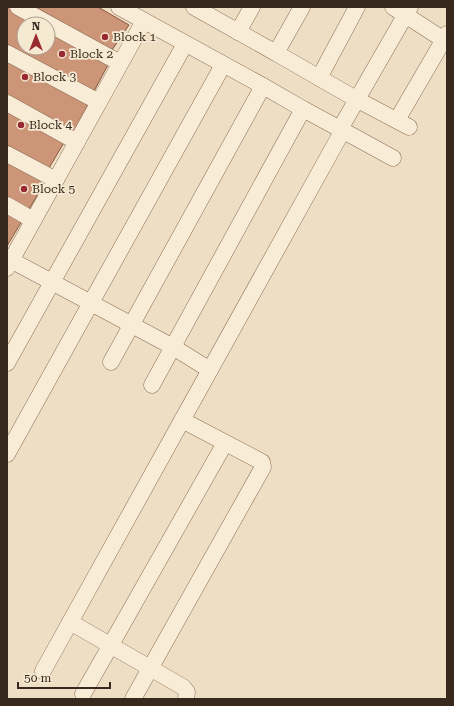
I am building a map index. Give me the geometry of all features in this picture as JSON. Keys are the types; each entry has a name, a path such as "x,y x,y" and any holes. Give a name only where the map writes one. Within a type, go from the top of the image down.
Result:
{"street":[{"path":"18,7 120,63"},
{"path":"119,7 393,158"},
{"path":"43,671 341,130 356,99 403,10 445,37 403,124 356,99 194,7"},
{"path":"238,32 252,7"},
{"path":"276,53 302,7"},
{"path":"319,78 357,7"},
{"path":"144,21 34,220 8,262 91,302 173,347 210,370"},
{"path":"7,363 184,44"},
{"path":"7,53 99,102"},
{"path":"7,454 223,65"},
{"path":"111,362 263,86"},
{"path":"7,103 77,142"},
{"path":"152,385 303,109"},
{"path":"7,154 56,180"},
{"path":"7,205 34,220"},
{"path":"133,699 263,467 262,462 182,420"},
{"path":"83,694 225,443"},
{"path":"70,622 183,687 187,692 186,699"}],"building":[{"name":"Block 2","path":"7,7 9,7 26,16 16,16 16,49 7,44"},
{"name":"Block 1","path":"35,7 98,7 129,25 112,50 56,19 56,16 51,16"},
{"name":"Block 2","path":"56,32 110,61 93,93 28,56 56,56"},
{"name":"Block 3","path":"7,58 90,101 73,133 7,96"},
{"name":"Block 4","path":"7,109 65,141 49,168 7,145"},
{"name":"Block 5","path":"7,161 46,181 29,209 7,197"},
{"path":"7,213 22,221 7,246"}],"place":[{"name":"Block 1","path":"105,37"},
{"name":"Block 2","path":"62,54"},
{"name":"Block 3","path":"25,77"},
{"name":"Block 4","path":"21,125"},
{"name":"Block 5","path":"24,189"}]}
